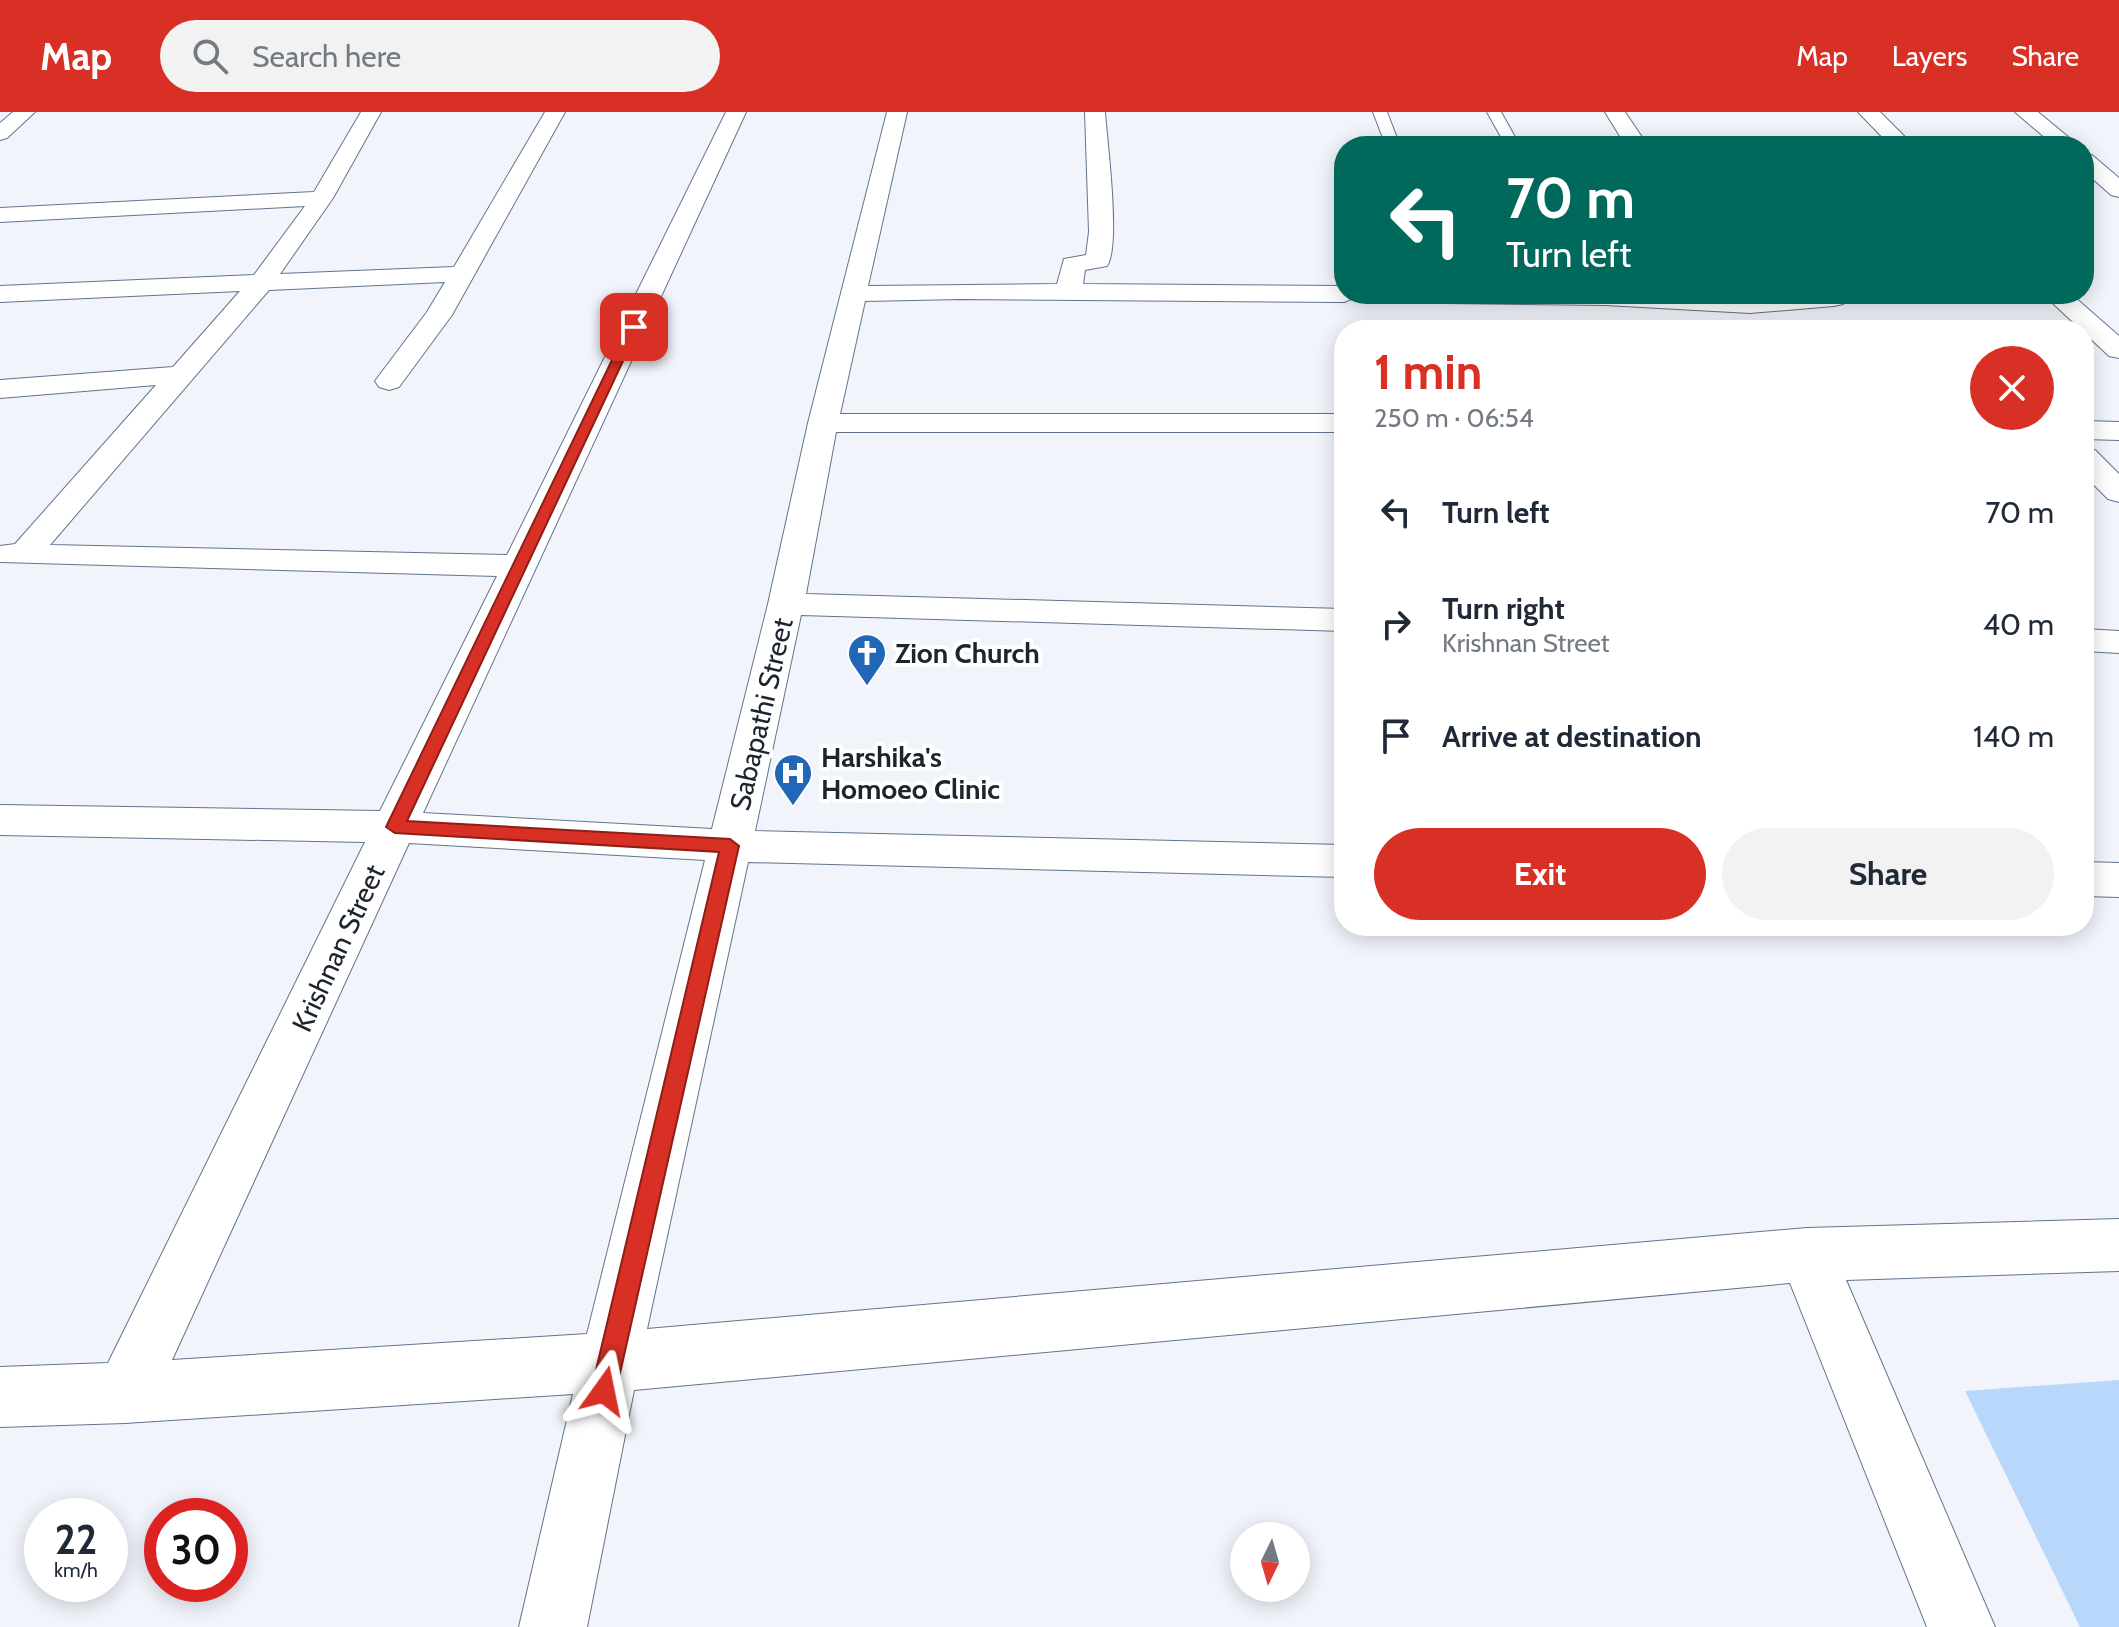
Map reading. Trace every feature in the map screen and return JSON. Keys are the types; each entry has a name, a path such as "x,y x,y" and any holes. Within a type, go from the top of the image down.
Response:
{"street":[{"path":"0,134 25,112"},
{"path":"12,553 263,281 322,198 371,112"},
{"path":"389,381 439,315 555,112"},
{"name":"Krishnan Street","path":"125,1393 736,112"},
{"name":"Sabapathi Street","path":"553,1627 610,1362 786,604 823,423 897,112"},
{"path":"1069,292 1073,264 1098,261 1101,232 1095,112"},
{"path":"1615,112 1631,136"},
{"path":"1868,112 1893,136"},
{"path":"2025,112 2055,136"},
{"path":"2094,169 2119,190"},
{"path":"0,215 322,198"},
{"path":"0,294 461,274"},
{"path":"854,294 961,291 1334,294"},
{"path":"1732,304 1762,304"},
{"path":"2067,304 2085,320"},
{"path":"2094,328 2119,350"},
{"path":"0,389 178,375"},
{"path":"823,423 1334,423"},
{"path":"2094,430 2119,431"},
{"path":"2094,467 2119,492"},
{"path":"12,553 520,566"},
{"path":"786,604 1334,620"},
{"path":"2094,641 2119,642"},
{"path":"0,820 395,827 730,846 1334,861"},
{"path":"2094,879 2119,880"},
{"path":"0,1397 125,1393 610,1362 1807,1255 2119,1245"},
{"path":"1807,1255 1961,1627"}],"lane":[{"path":"1380,112 1389,136"},
{"path":"1494,112 1507,136"}],"shaded area":[{"path":"2119,1380 2119,1627 2080,1627 1965,1391"}],"place":[{"name":"Zion Church","path":"867,687"},
{"name":"Harshika's Homoeo Clinic","path":"793,807"}],"route":[{"path":"604,1391 730,846 395,827 634,327"}]}
